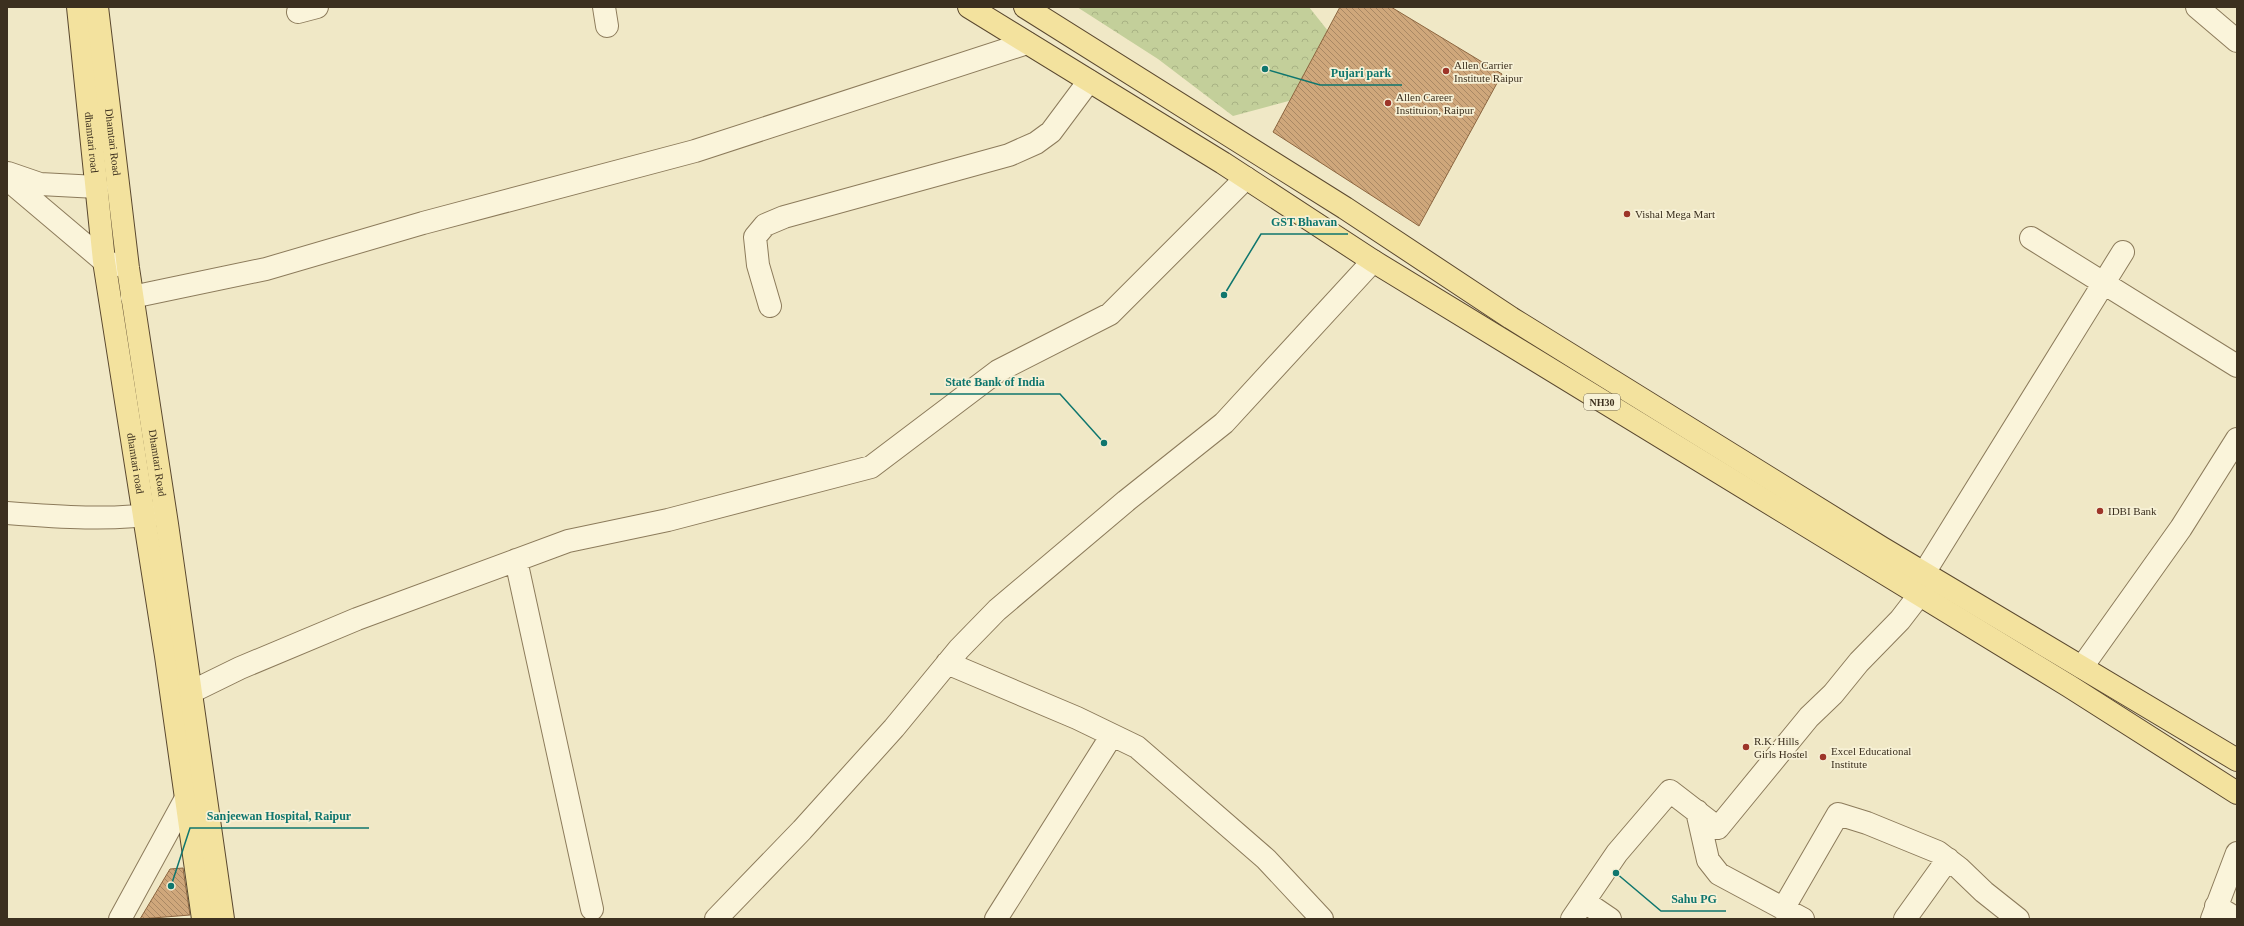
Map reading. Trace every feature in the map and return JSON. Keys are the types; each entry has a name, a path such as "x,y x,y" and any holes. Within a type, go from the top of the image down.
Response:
{"main road":[{"name":"dhamtari road","path":"78,7 104,261 144,516 196,799 203,919"},
{"name":"Dhamtari Road","path":"97,7 128,268 191,692 196,799 223,919"},
{"name":"NH30","path":"969,7 1246,178 1373,261 1789,517 1920,594 2237,793"},
{"name":"NH30","path":"1025,7 1338,204 1511,318 1924,573 2237,760"}],"street":[{"path":"2197,7 2237,41"},
{"path":"132,297 266,270 424,223 695,151 1027,43"},
{"path":"770,306 755,248 755,237 765,225 784,217 1009,155 1036,143 1051,132 1089,81"},
{"path":"7,173 40,184 97,187"},
{"path":"191,692 240,668 357,619 568,541 668,520 871,466 998,370 1110,314 1246,178"},
{"path":"7,179 104,261 128,268"},
{"path":"2032,238 2237,366"},
{"path":"1924,573 2123,252"},
{"path":"716,919 802,830 894,728 947,663 997,610 1145,485 1224,423 1373,261"},
{"path":"2082,667 2181,528 2237,439"},
{"path":"7,513 65,518 144,516 165,512"},
{"path":"516,560 592,909"},
{"path":"1610,919 1578,910 1617,853 1670,791 1718,828 1809,717 1833,694 1859,662 1900,620 1920,594"},
{"path":"947,663 1027,696 1137,747 1266,859 1322,919"},
{"path":"996,919 1112,735"},
{"path":"120,919 196,799"},
{"path":"1697,811 1708,860 1718,874 1803,919"},
{"path":"1783,909 1838,814 1888,831 1938,852 2018,919"},
{"path":"2237,853 2214,912 2237,919"},
{"path":"1905,919 1948,859"}],"green space":[{"path":"1077,7 1309,7 1367,80 1233,116 1158,59"}],"building":[{"name":"Allen Career Instituion, Raipur","path":"1340,7 1391,7 1502,74 1419,226 1273,132"},
{"path":"183,868 190,915 140,919 170,869"}],"place":[{"name":"Pujari park","path":"1265,69"},
{"name":"Allen Carrier Institute Raipur","path":"1446,71"},
{"name":"Allen Career Instituion, Raipur","path":"1388,103"},
{"name":"Vishal Mega Mart","path":"1627,214"},
{"name":"GST Bhavan","path":"1224,295"},
{"name":"State Bank of India","path":"1104,443"},
{"name":"IDBI Bank","path":"2100,511"},
{"name":"R.K. Hills Girls Hostel","path":"1746,747"},
{"name":"Excel Educational Institute","path":"1823,757"},
{"name":"Sahu PG","path":"1616,873"},
{"name":"Sanjeewan Hospital, Raipur","path":"171,886"}]}
